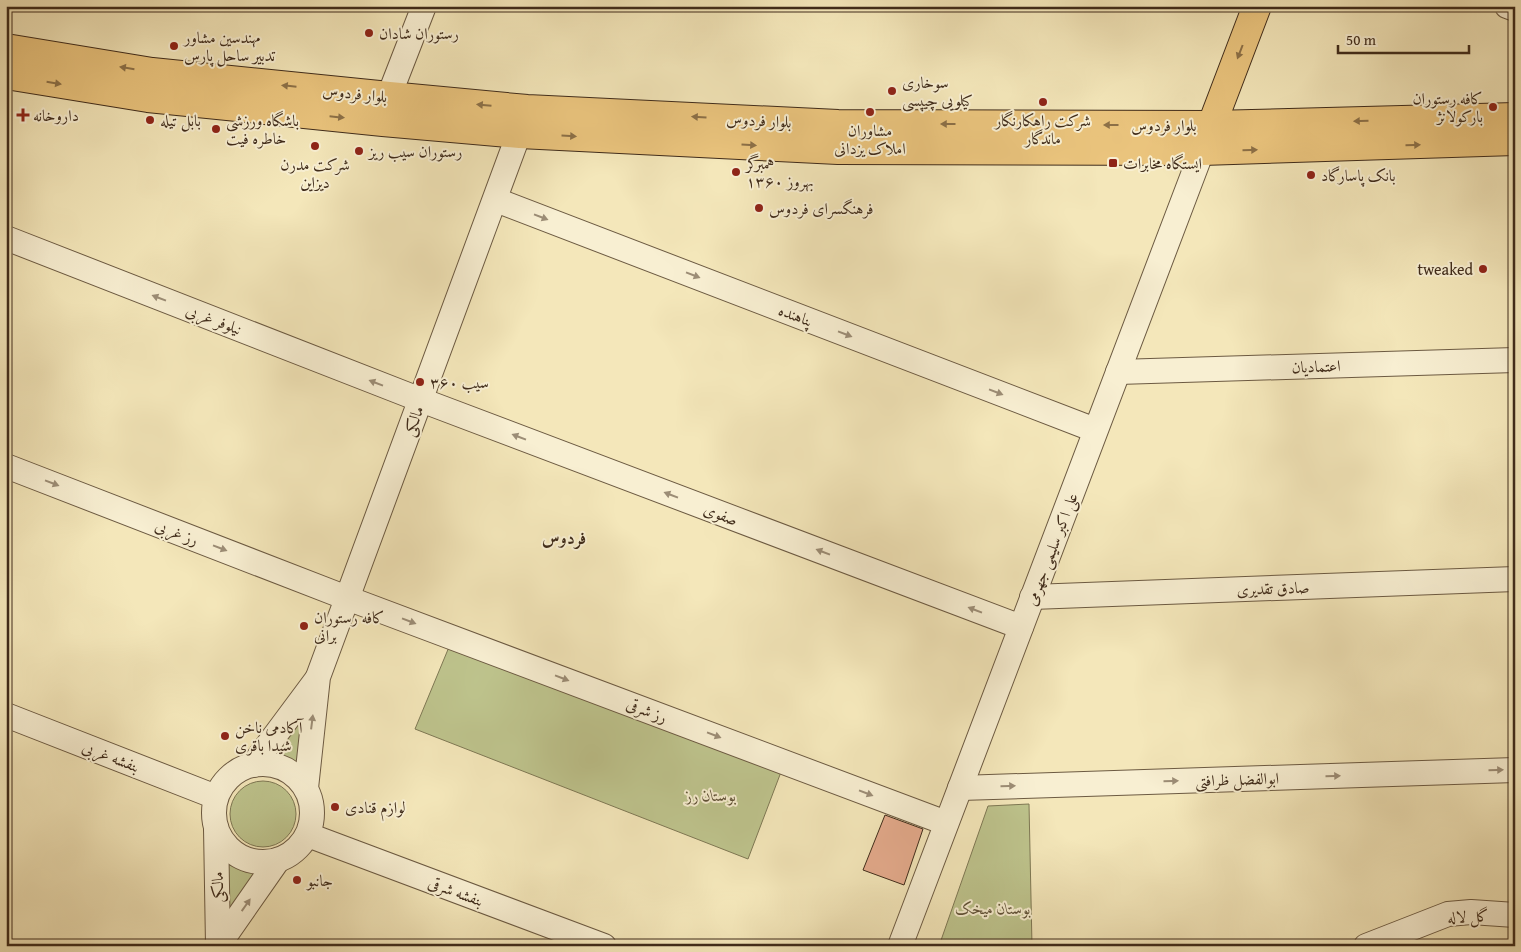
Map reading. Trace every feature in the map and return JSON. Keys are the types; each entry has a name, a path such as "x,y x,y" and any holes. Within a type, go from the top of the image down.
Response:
{"main road":[{"path":"1202,152 1257,6"},
{"name":"بلوار فردوس","path":"6,48 386,109"},
{"name":"بلوار فردوس","path":"6,75 148,98 386,109 838,150 1202,152 1515,141"},
{"name":"بلوار فردوس","path":"524,121 1212,125 1515,117"}],"street":[{"path":"386,109 424,6"},
{"path":"1507,6 1515,9"},
{"name":"مالکی","path":"306,788 318,677 524,121"},
{"name":"علی اکبر سلیمی جهرمی","path":"900,946 1202,152"},
{"name":"پناهنده","path":"496,200 1096,430"},
{"name":"نیلوفر غربی","path":"6,238 421,400"},
{"name":"اعتمادیان","path":"1118,372 1515,360"},
{"name":"صفوی","path":"421,400 1021,627"},
{"name":"رز غربی","path":"6,466 347,598"},
{"name":"صادق تقدیری","path":"1032,597 1515,579"},
{"name":"رز شرقی","path":"347,598 946,823"},
{"name":"مالکی","path":"253,765 318,677"},
{"name":"بنفشه غربی","path":"6,715 216,797"},
{"path":"268,764 283,768 296,776 306,788 312,803 312,820 308,835 300,846 278,860 262,862 247,860 223,842 216,828 214,812 216,797 224,782 237,771 253,765 268,764"},
{"name":"ابوالفضل ظرافتی","path":"960,788 1515,770"},
{"name":"مالکی","path":"216,828 218,945"},
{"name":"بنفشه شرقی","path":"308,835 604,946"},
{"name":"مالکی","path":"218,945 278,860"},
{"name":"گل لاله","path":"1366,946 1448,914 1471,912 1515,915"}],"green space":[{"name":"بوستان رز","path":"449,647 781,772 748,859 415,729"},
{"path":"306,707 297,763 272,755"},
{"path":"257,781 269,781 281,786 291,796 296,808 294,827 281,842 269,847 257,847 245,842 235,832 230,820 230,808 235,796 245,786"},
{"name":"بوستان میخک","path":"1029,804 1032,946 939,946 988,806"},
{"path":"226,864 258,874 224,924"}],"building":[{"path":"885,815 923,829 904,885 863,870"}],"place":[{"name":"رستوران شادان","path":"369,33"},
{"name":"مهندسین مشاور تدبیر ساحل پارس","path":"174,46"},
{"name":"سوخاری كيلويی چيپسی","path":"892,91"},
{"name":"شرکت راهکارنگار ماندگار","path":"1043,102"},
{"name":"کافه رستوران بارکولانژ","path":"1493,107"},
{"name":"مشاوران املاک یزدانی","path":"870,112"},
{"name":"داروخانه","path":"23,115"},
{"name":"بابل تیله","path":"150,120"},
{"name":"باشگاه ورزشی خاطره فیت","path":"216,129"},
{"name":"شرکت مدرن دیزاین","path":"315,146"},
{"name":"رستوران سیب ریز","path":"359,151"},
{"name":"ایستگاه مخابرات","path":"1113,163"},
{"name":"همبرگر بهروز ۱۳۶۰","path":"736,172"},
{"name":"بانک پاسارگاد","path":"1311,175"},
{"name":"فرهنگسرای فردوس","path":"759,208"},
{"name":"tweaked","path":"1483,269"},
{"name":"سیب ۳۶۰","path":"420,382"},
{"name":"كافه رستوران برانى","path":"304,626"},
{"name":"آکادمی ناخن شیدا باقری","path":"225,736"},
{"name":"لوازم قنادی","path":"335,807"},
{"name":"جانبو","path":"297,880"}],"district":[{"name":"فردوس","path":"564,538"}]}
